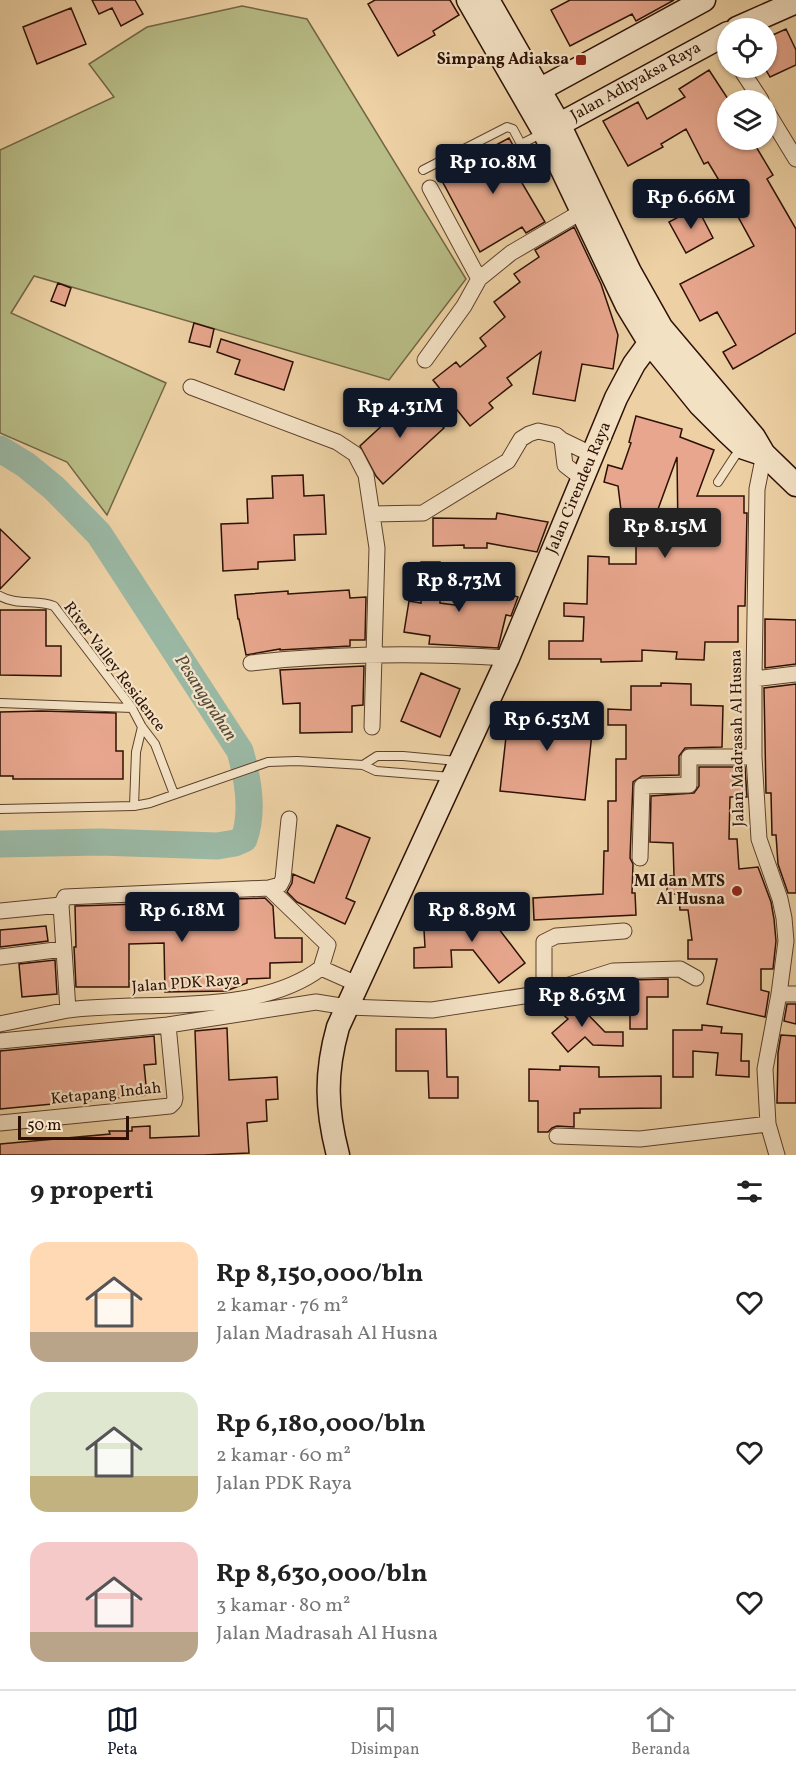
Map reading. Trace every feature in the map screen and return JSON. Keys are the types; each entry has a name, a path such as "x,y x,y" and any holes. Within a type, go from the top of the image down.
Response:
{"main road":[{"path":"468,0 532,94 560,124 630,272 655,335"},
{"path":"488,0 532,94"},
{"path":"532,94 700,1"},
{"name":"Jalan Adhyaksa Raya","path":"764,18 796,2"},
{"name":"Jalan Adhyaksa Raya","path":"560,124 717,42"},
{"path":"563,78 559,90 559,102 566,110 560,124 581,212 627,306 754,446 796,485"},
{"name":"Jalan Cirendeu Raya","path":"338,1155 330,1125 328,1087 331,1054 338,1027 508,658 616,398 634,364 655,335"}],"street":[{"path":"777,128 796,159"},
{"path":"429,189 479,279"},
{"path":"425,360 464,306 479,279 511,253 581,212"},
{"path":"191,387 337,442 355,454 366,475 377,548 372,727"},
{"path":"372,514 423,513 508,461 521,439 529,434 547,432 593,455"},
{"path":"562,440 565,465 583,479"},
{"name":"Jalan Madrasah Al Husna","path":"754,446 758,489 754,757 759,839 780,899 786,941 765,1069 768,1124 777,1155"},
{"path":"251,663 374,655 508,658"},
{"path":"754,679 796,674"},
{"path":"640,858 642,786 689,785 689,757 754,757"},
{"path":"68,1010 61,905 65,897 269,888 280,885 283,879 289,819"},
{"path":"269,888 328,945 321,968 357,984"},
{"path":"0,910 61,905"},
{"path":"544,993 544,942 556,936 624,931"},
{"path":"0,957 63,949"},
{"name":"Jalan PDK Raya","path":"0,1024 68,1010 255,998 304,981 321,968"},
{"path":"0,1041 168,1025 316,1002 347,1007 432,1010 544,993 614,971 680,969 696,978"},
{"path":"779,994 796,994"},
{"name":"Ketapang Indah","path":"0,1124 170,1106 175,1098 168,1025"},
{"path":"557,1136 640,1139 768,1124"}],"lane":[{"path":"423,170 507,127 513,129 521,144 560,124"},
{"path":"718,482 735,456 754,446"},
{"name":"River Valley Residence","path":"0,596 11,601 45,603 54,606 132,708 142,727 155,744 174,794"},
{"path":"0,703 132,708"},
{"path":"134,806 136,752 142,727"},
{"path":"363,765 377,756 403,756 456,769"},
{"path":"0,808 134,806 150,803 268,762 297,761 363,765 376,771 456,769"}],"green space":[{"path":"242,6 307,19 466,279 389,380 34,276 11,313 166,383 107,515 67,462 0,433 0,150 114,97 89,64 147,27"}],"building":[{"path":"92,0 135,0 143,14 121,26 112,8 99,14"},
{"path":"375,0 450,0 459,15 433,31 435,35 398,56 368,4"},
{"path":"570,0 674,0 636,21 632,14 570,46 551,10"},
{"path":"71,8 86,44 37,64 23,27"},
{"path":"786,29 796,50 796,65 777,74 777,33"},
{"path":"709,70 722,90 717,90 717,150 758,150 773,175 767,179 796,229 796,333 733,369 723,352 736,345 717,312 700,321 680,284 754,246 736,213 738,212 708,162 704,164 686,129 661,144 663,147 628,166 603,121 638,102 647,119 685,97 679,89"},
{"path":"509,138 531,178 522,183 545,222 526,233 522,227 480,252 440,177"},
{"path":"697,207 713,238 686,253 669,222"},
{"path":"574,227 601,284 618,335 613,369 582,364 575,401 533,394 541,352 507,378 512,385 489,403 493,408 470,426 433,380 456,362 460,367 486,346 480,338 505,317 494,302 520,282 514,274 539,257 535,250"},
{"path":"58,283 71,288 65,306 51,301"},
{"path":"194,323 214,329 210,347 189,342"},
{"path":"221,339 293,362 284,390 235,374 240,360 217,352"},
{"path":"414,396 444,428 383,484 376,476 360,446"},
{"path":"636,416 682,429 680,437 714,450 697,496 744,496 744,513 747,513 745,606 738,606 738,642 705,642 704,660 676,659 677,652 642,650 642,661 601,662 601,659 549,659 549,641 583,641 584,617 564,616 564,603 587,604 588,556 609,557 609,564 636,564 636,524 639,516 622,518 618,486 604,482 608,465 622,469 631,443 629,442","holes":["677,457 678,534 649,534"]},
{"path":"303,475 304,496 324,495 326,534 294,535 295,560 258,562 258,569 223,571 221,524 248,523 247,499 273,498 272,476"},
{"path":"497,513 548,522 537,552 487,543 487,548 464,548 464,545 433,546 433,518 496,519"},
{"path":"0,529 30,558 0,589"},
{"path":"421,562 440,562 440,603 462,606 466,583 492,586 492,589 518,597 511,616 506,615 498,648 429,644 430,636 404,632 409,601 421,603"},
{"path":"349,590 350,598 366,597 365,640 350,640 350,646 280,649 246,655 235,595"},
{"path":"0,610 46,610 46,646 61,646 61,676 0,675"},
{"path":"765,619 796,620 796,664 765,668"},
{"path":"364,666 363,705 352,706 352,732 300,733 300,703 283,704 280,670"},
{"path":"421,673 460,689 440,737 401,721"},
{"path":"661,683 691,684 691,705 723,706 722,747 685,748 679,756 679,775 642,776 633,782 630,858 633,864 632,893 635,893 636,915 534,920 533,898 603,894 604,851 608,851 608,801 616,801 616,759 626,759 626,725 608,725 608,709 631,710 631,686 661,686"},
{"path":"796,684 796,893 788,893 778,864 776,835 772,835 771,793 766,793 764,688"},
{"path":"572,704 595,704 585,800 500,791 506,737 498,737 498,712 572,713"},
{"path":"0,712 116,713 116,751 123,751 123,779 13,779 13,776 0,776"},
{"path":"699,767 745,767 747,797 730,797 729,839 737,839 739,869 758,867 771,902 776,941 773,969 761,969 761,990 769,992 765,1017 707,1004 717,959 688,959 688,940 692,940 688,910 680,910 679,894 667,894 667,876 674,876 673,843 650,842 651,796 694,793 699,786"},
{"path":"337,825 370,838 346,898 355,902 345,924 297,902 287,892 292,883 293,874 314,883"},
{"path":"265,898 273,906 275,938 302,938 302,962 270,963 270,978 247,979 247,983 226,991 165,992 164,943 129,944 129,987 76,987 75,906"},
{"path":"503,900 506,918 492,920 525,963 499,983 473,950 451,950 452,967 414,968 414,948 425,947 424,930 469,929 465,906"},
{"path":"46,926 48,941 0,947 0,930"},
{"path":"55,960 57,994 22,997 19,964"},
{"path":"668,979 668,997 647,997 647,1029 630,1029 630,980"},
{"path":"569,995 605,1032 623,1032 623,1046 593,1045 585,1037 568,1052 552,1033 568,1019 555,1007"},
{"path":"787,1004 796,1004 796,1024 784,1021"},
{"path":"702,1025 722,1027 721,1033 742,1034 741,1061 749,1061 749,1077 716,1075 718,1053 693,1051 693,1077 673,1077 673,1030 702,1030"},
{"path":"227,1028 229,1080 277,1077 278,1099 266,1100 267,1121 247,1123 249,1153 0,1155 0,1144 110,1134 109,1131 132,1131 132,1127 150,1126 150,1138 199,1136 195,1031"},
{"path":"396,1029 446,1029 447,1077 458,1077 458,1098 429,1098 428,1071 396,1071"},
{"path":"781,1035 796,1036 796,1103 777,1103 778,1053"},
{"path":"154,1036 156,1064 144,1065 147,1095 0,1109 0,1051"},
{"path":"560,1066 599,1067 599,1077 661,1076 661,1108 580,1109 580,1113 574,1113 574,1127 557,1126 548,1132 538,1132 538,1101 529,1101 529,1069 560,1070"}],"waterway":[{"name":"Pesanggrahan","path":"0,449 26,465 54,488 99,534 240,751 249,806 244,839 217,846 100,842 0,844"}],"place":[{"name":"Simpang Adiaksa","path":"581,60"},
{"name":"MI dan MTS Al Husna","path":"737,891"}]}
